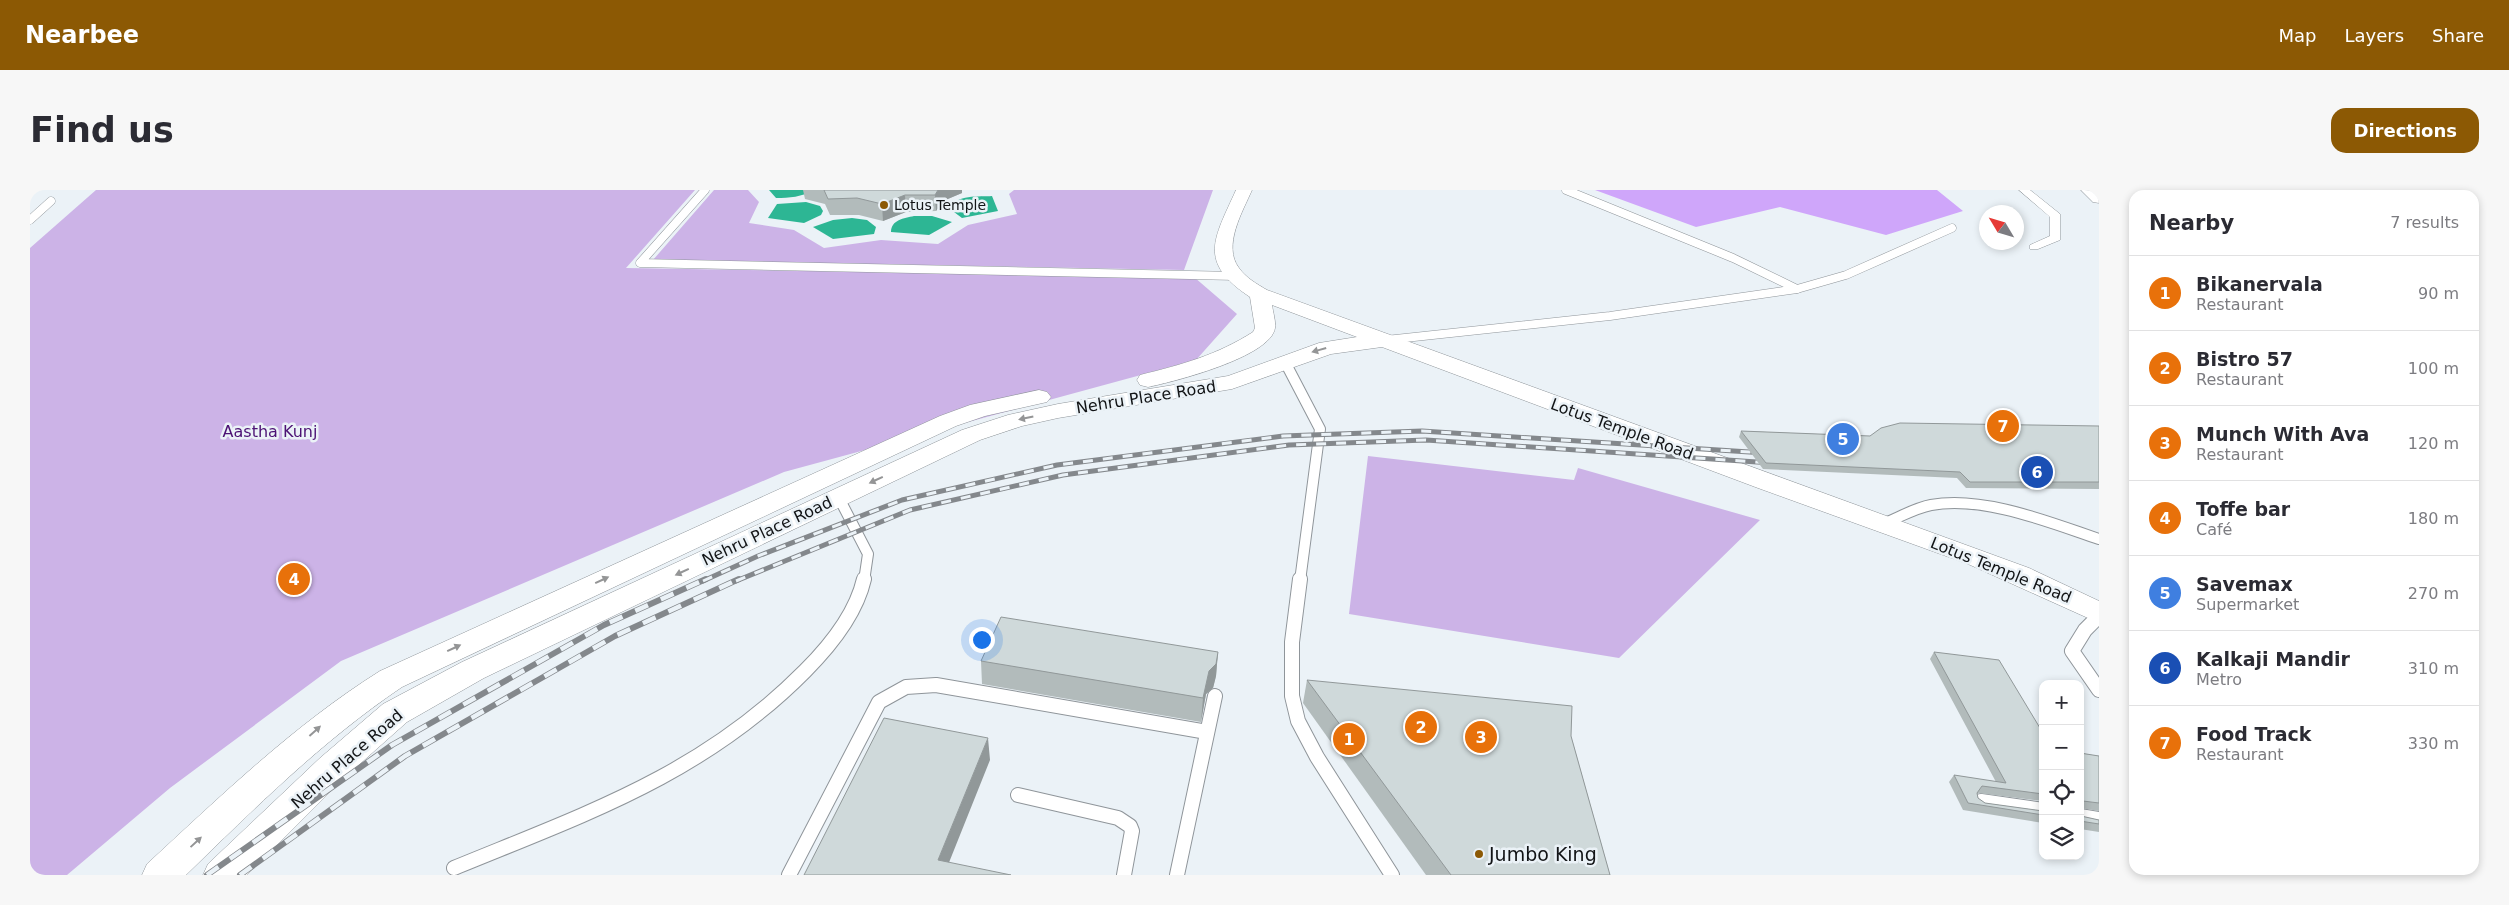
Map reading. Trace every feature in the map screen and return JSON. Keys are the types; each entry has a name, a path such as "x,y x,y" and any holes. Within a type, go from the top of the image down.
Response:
{"street":[{"name":"Lotus Temple Road","path":"1244,190 1223,241 1221,254 1228,268 1244,286 1260,294 1770,484 1885,523 2045,586 2099,614"},
{"path":"2024,190 2056,216 2056,238 2034,247"},
{"path":"2089,190 2099,198"},
{"name":"Nehru Place Road","path":"161,875 320,727 354,702 391,679 948,421 978,410 1012,402 1156,379 1221,360 1262,335 1265,328 1260,294"},
{"name":"Nehru Place Road","path":"222,875 332,768 395,713 473,670 971,435 1016,420 1232,382 1327,348 1385,340"}],"lane":[{"path":"705,190 640,263 1236,276"},
{"path":"1566,190 1732,258 1796,289"},
{"path":"30,220 50,201"},
{"path":"1385,340 1610,316 1796,289 1846,276 1952,228"},
{"path":"1284,362 1312,410 1320,428 1292,642 1292,696 1298,721 1317,757 1392,875"},
{"path":"454,868 656,782 761,712 802,676 833,640 857,603 866,574 869,556 838,498"},
{"path":"1885,523 1937,504 1955,505 2017,513 2099,539"},
{"path":"2099,614 2085,630 2072,651 2099,690"},
{"path":"789,875 879,702 898,688 918,683 936,685 1207,732"},
{"path":"1177,875 1215,696"},
{"path":"1018,795 1118,818 1125,822 1132,831 1124,875"},
{"path":"1981,801 2039,809"},
{"path":"2084,817 2099,819"}],"green space":[{"name":"Aastha Kunj","path":"96,190 695,190 626,268 1194,277 1237,314 1196,360 784,472 341,661 170,788 67,875 30,875 30,248"},
{"path":"714,190 748,190 759,202 749,223 794,230 824,248 881,240 938,244 968,225 1017,214 1009,194 1014,190 1213,190 1184,270 653,260"},
{"path":"1368,456 1574,480 1578,468 1760,520 1619,658 1349,614"}],"shaded area":[{"path":"769,190 814,190 795,197 776,198"},
{"path":"1595,190 1937,190 1963,211 1886,235 1780,207 1696,227"},
{"path":"992,196 998,211 962,218 950,209 953,204 962,199"},
{"path":"806,202 820,206 823,211 821,215 804,223 768,218 777,204"},
{"path":"914,216 932,216 952,222 929,235 891,232 896,222"},
{"path":"852,218 867,220 876,227 874,234 833,239 813,227 833,220"}],"building":[{"path":"824,190 938,190 935,195 905,195 882,204 857,198 828,199"},
{"path":"1900,423 2099,426 2099,482 1970,482 1960,472 1766,463 1741,431 1870,436 1881,428"},
{"path":"1001,617 1218,652 1216,664 1209,671 1203,698 981,661"},
{"path":"1934,652 1999,660 2039,726 2039,793 1982,786 1977,793 1978,798 1985,803 2039,810 2039,814 1968,803 1954,775 2006,783"},
{"path":"1307,680 1572,706 1571,736 1610,875 1451,875"},
{"path":"884,718 988,738 938,860 1011,875 804,875"},
{"path":"2084,754 2099,756 2099,803 2084,801"},
{"path":"2084,817 2099,820 2099,824 2084,822"}],"railway":[{"path":"703,581 758,556 902,500 1057,465 1283,436 1422,431 1765,453"},
{"path":"736,581 910,510 1063,475 1289,445 1426,440 1772,463"},
{"path":"207,875 392,745 604,625 706,579"},
{"path":"240,875 405,756 615,636 739,579"}],"place":[{"name":"Lotus Temple","path":"884,205"},
{"name":"Food Track","path":"2003,426"},
{"name":"Savemax","path":"1843,439"},
{"name":"Kalkaji Mandir","path":"2037,472"},
{"name":"Toffe bar","path":"294,579"},
{"name":"Bistro 57","path":"1421,727"},
{"name":"Munch With Ava","path":"1481,737"},
{"name":"Bikanervala","path":"1349,739"},
{"name":"Jumbo King","path":"1479,854"}]}
